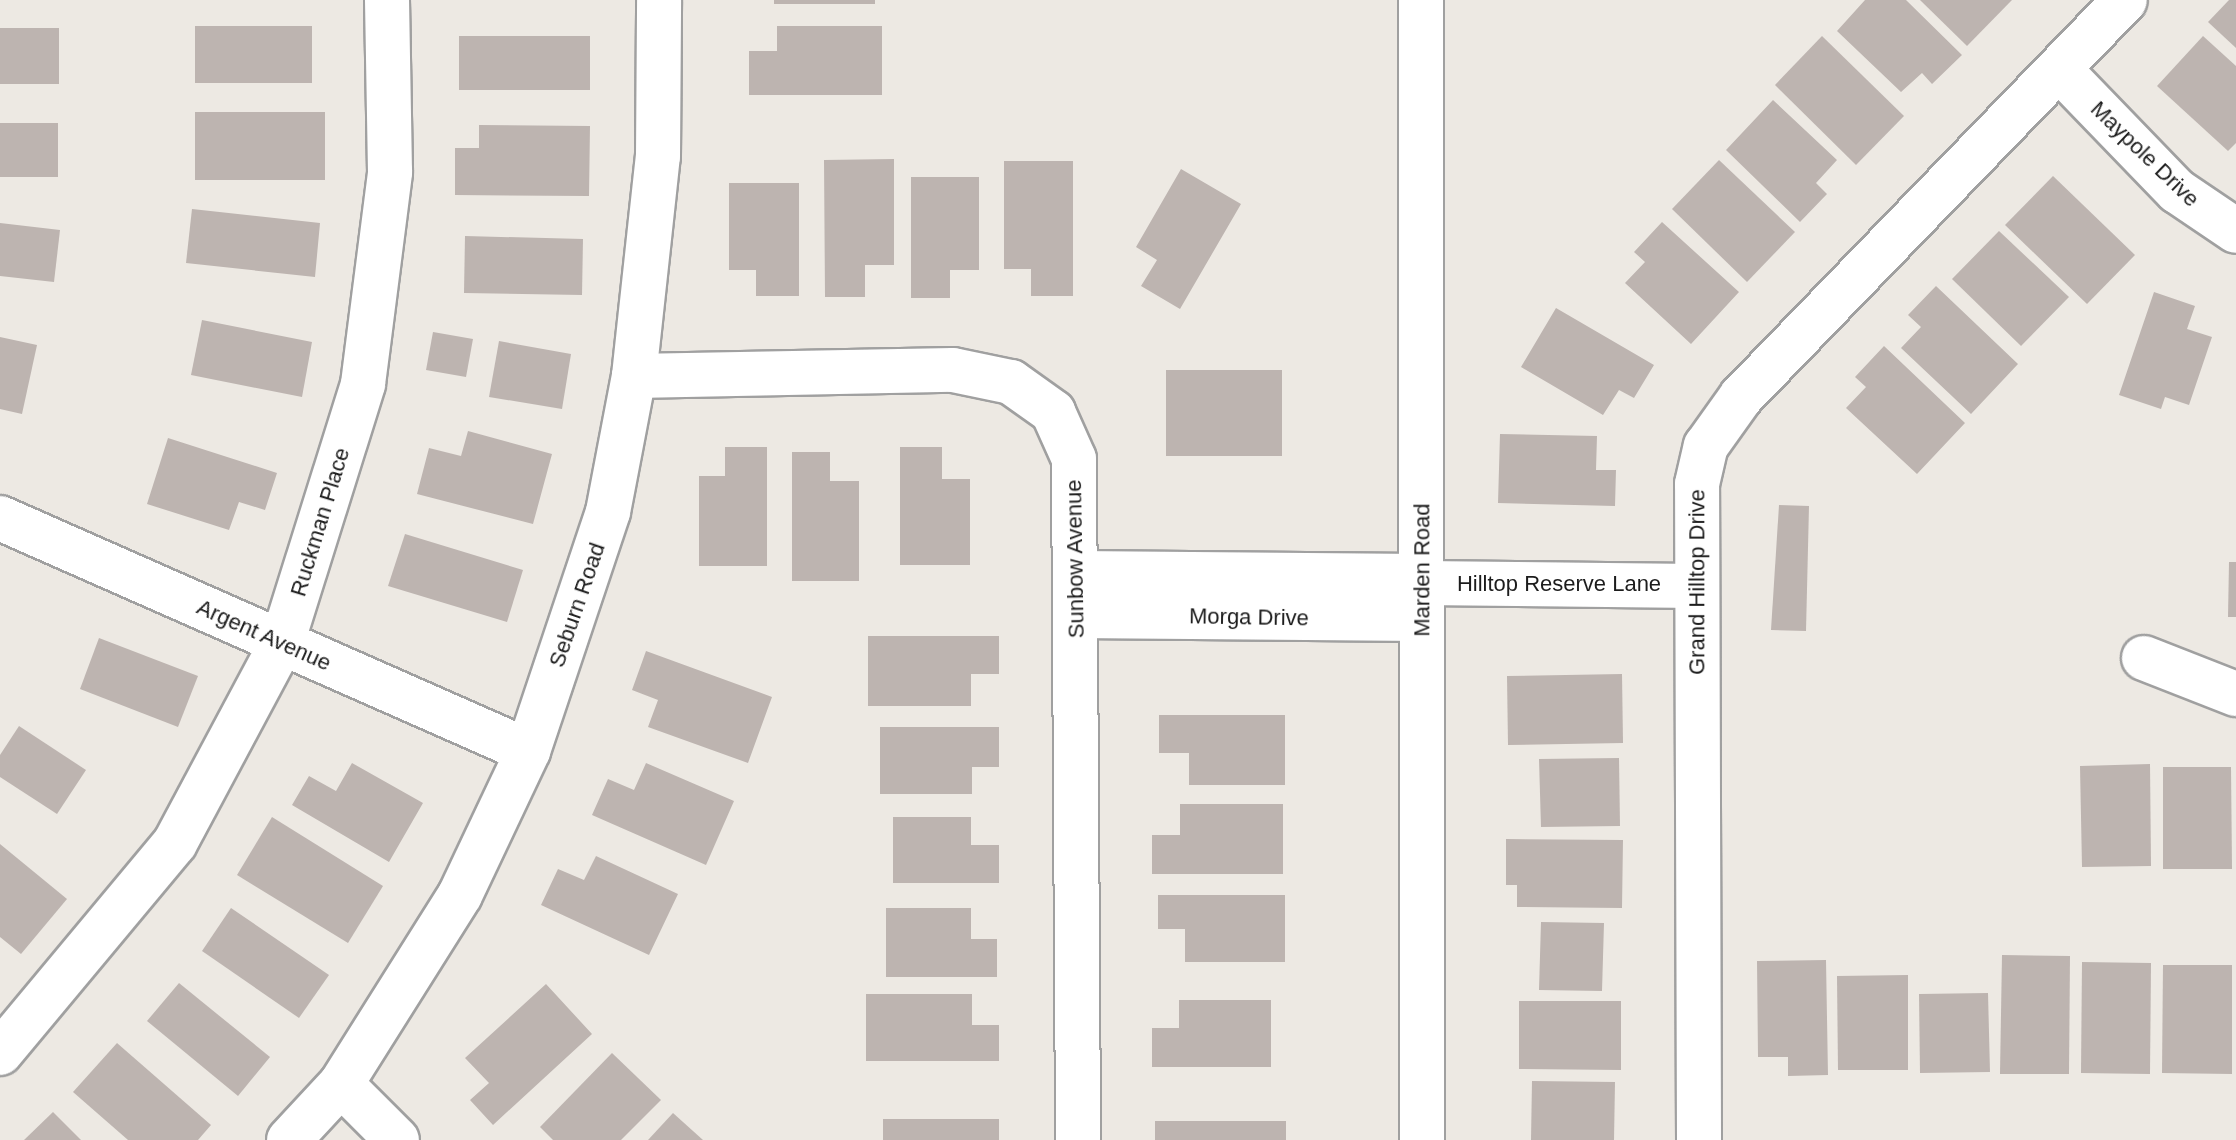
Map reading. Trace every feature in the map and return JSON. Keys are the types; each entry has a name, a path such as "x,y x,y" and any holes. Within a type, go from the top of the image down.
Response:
{"street":[{"name":"Ruckman Place","path":"0,1053 175,843 282,643 363,384 390,172 387,0"},
{"name":"Seburn Road","path":"289,1140 341,1084 460,895 528,751 608,512 634,376 658,156 659,0"},
{"name":"Marden Road","path":"1421,0 1422,1140"},
{"name":"Grand Hilltop Drive","path":"1699,1140 1697,484 1706,446 1741,397 2125,0"},
{"name":"Maypole Drive","path":"2059,69 2177,191 2236,231"},
{"name":"Sunbow Avenue","path":"634,376 953,370 1011,382 1053,412 1074,459 1078,1140"},
{"name":"Argent Avenue","path":"0,518 528,751"},
{"name":"Hilltop Reserve Lane","path":"1422,593 1697,586"},
{"name":"Morga Drive","path":"1076,595 1422,593"},
{"path":"2144,658 2236,694"},
{"path":"341,1084 397,1140"}],"building":[{"path":"774,0 875,0 875,4 774,4"},
{"path":"1865,0 1906,0 1962,55 1932,84 1922,73 1901,92 1837,31"},
{"path":"1920,0 2012,0 1967,46"},
{"path":"2229,0 2236,0 2236,48 2208,22"},
{"path":"195,26 312,26 312,83 195,83"},
{"path":"777,26 882,26 882,95 749,95 749,51 777,51"},
{"path":"0,28 59,28 59,84 0,84"},
{"path":"459,36 590,36 590,90 459,90"},
{"path":"1822,36 1904,116 1856,165 1775,85"},
{"path":"2203,36 2236,66 2236,143 2228,151 2157,86"},
{"path":"1773,100 1837,160 1816,183 1827,194 1800,222 1726,150"},
{"path":"195,112 325,112 325,180 195,180"},
{"path":"0,123 58,123 58,177 0,177"},
{"path":"479,125 590,126 589,196 455,195 455,148 479,148"},
{"path":"894,159 894,265 865,265 865,297 825,297 824,160"},
{"path":"1719,160 1795,232 1747,282 1672,209"},
{"path":"1004,161 1073,161 1073,296 1031,296 1031,269 1004,269"},
{"path":"1181,169 1241,204 1180,309 1141,286 1157,260 1136,247"},
{"path":"2053,176 2135,255 2087,304 2005,225"},
{"path":"911,177 979,177 979,270 950,270 950,298 911,298"},
{"path":"729,183 799,183 799,296 756,296 756,270 729,270"},
{"path":"192,209 320,223 315,277 186,263"},
{"path":"1662,222 1739,292 1691,344 1625,283 1645,262 1634,252"},
{"path":"0,223 60,230 54,282 0,276"},
{"path":"1999,231 2069,297 2021,346 1952,279"},
{"path":"465,236 583,239 582,295 464,293"},
{"path":"1936,286 2018,364 1971,414 1901,348 1921,327 1908,315"},
{"path":"2154,292 2195,306 2187,329 2212,337 2189,405 2165,397 2161,409 2119,395"},
{"path":"1556,308 1654,365 1634,398 1619,390 1603,415 1521,367"},
{"path":"202,320 312,342 302,397 191,375"},
{"path":"433,332 473,339 466,377 426,370"},
{"path":"0,337 37,345 22,414 0,409"},
{"path":"499,341 571,354 562,409 489,397"},
{"path":"1884,346 1965,423 1917,474 1846,408 1866,387 1855,377"},
{"path":"1166,370 1282,370 1282,456 1166,456"},
{"path":"468,431 552,454 533,524 417,494 429,448 461,456"},
{"path":"1500,434 1597,436 1596,470 1616,470 1615,506 1498,503"},
{"path":"168,438 277,473 265,510 239,502 229,530 147,504"},
{"path":"725,447 767,447 767,566 699,566 699,476 725,476"},
{"path":"900,447 942,447 942,479 970,479 970,565 900,565"},
{"path":"792,452 830,452 830,481 859,481 859,581 792,581"},
{"path":"1779,505 1809,506 1806,631 1771,630"},
{"path":"405,534 523,570 507,622 388,586"},
{"path":"2229,562 2236,562 2236,617 2228,617"},
{"path":"868,636 999,636 999,674 971,674 971,706 868,706"},
{"path":"99,638 198,676 178,727 80,689"},
{"path":"646,651 772,697 748,763 648,727 658,700 632,690"},
{"path":"1622,674 1623,743 1508,745 1507,676"},
{"path":"1159,715 1285,715 1285,785 1189,785 1189,753 1159,753"},
{"path":"19,726 86,770 57,814 0,777 0,755"},
{"path":"880,727 999,727 999,767 972,767 972,794 880,794"},
{"path":"1619,758 1620,826 1541,827 1539,759"},
{"path":"352,763 423,803 389,862 292,805 309,776 336,791"},
{"path":"646,763 734,801 706,865 592,815 608,779 634,790"},
{"path":"2150,764 2151,866 2082,867 2080,766"},
{"path":"2163,767 2231,767 2232,869 2163,869"},
{"path":"1180,804 1283,804 1283,874 1152,874 1152,835 1180,835"},
{"path":"272,817 383,886 348,943 237,875"},
{"path":"893,817 971,817 971,845 999,845 999,883 893,883"},
{"path":"1506,839 1623,840 1622,908 1517,907 1517,885 1506,885"},
{"path":"0,844 67,899 21,954 0,937"},
{"path":"596,856 678,894 649,955 541,905 558,869 584,880"},
{"path":"1158,895 1285,895 1285,962 1185,962 1185,929 1158,929"},
{"path":"231,908 329,975 299,1018 202,951"},
{"path":"886,908 971,908 971,939 997,939 997,977 886,977"},
{"path":"1541,922 1604,923 1602,991 1539,990"},
{"path":"2002,955 2070,956 2069,1074 2000,1074"},
{"path":"1826,960 1828,1075 1788,1076 1788,1057 1758,1057 1757,961"},
{"path":"2082,962 2151,963 2150,1074 2081,1073"},
{"path":"2163,965 2232,965 2232,1074 2162,1073"},
{"path":"1908,975 1908,1070 1838,1070 1837,976"},
{"path":"179,983 270,1057 238,1096 147,1021"},
{"path":"546,984 592,1034 493,1125 470,1100 489,1083 465,1058"},
{"path":"1988,993 1990,1072 1920,1073 1919,994"},
{"path":"866,994 972,994 972,1025 999,1025 999,1061 866,1061"},
{"path":"1179,1000 1271,1000 1271,1067 1152,1067 1152,1028 1179,1028"},
{"path":"1519,1001 1621,1001 1621,1070 1519,1069"},
{"path":"117,1043 211,1125 198,1140 128,1140 73,1092"},
{"path":"612,1053 661,1100 621,1140 553,1140 540,1127"},
{"path":"1532,1081 1615,1082 1614,1140 1531,1140"},
{"path":"53,1112 81,1140 24,1140"},
{"path":"673,1113 703,1140 648,1140"},
{"path":"883,1119 999,1119 999,1140 883,1140"},
{"path":"1155,1121 1286,1121 1286,1140 1155,1140"}]}
